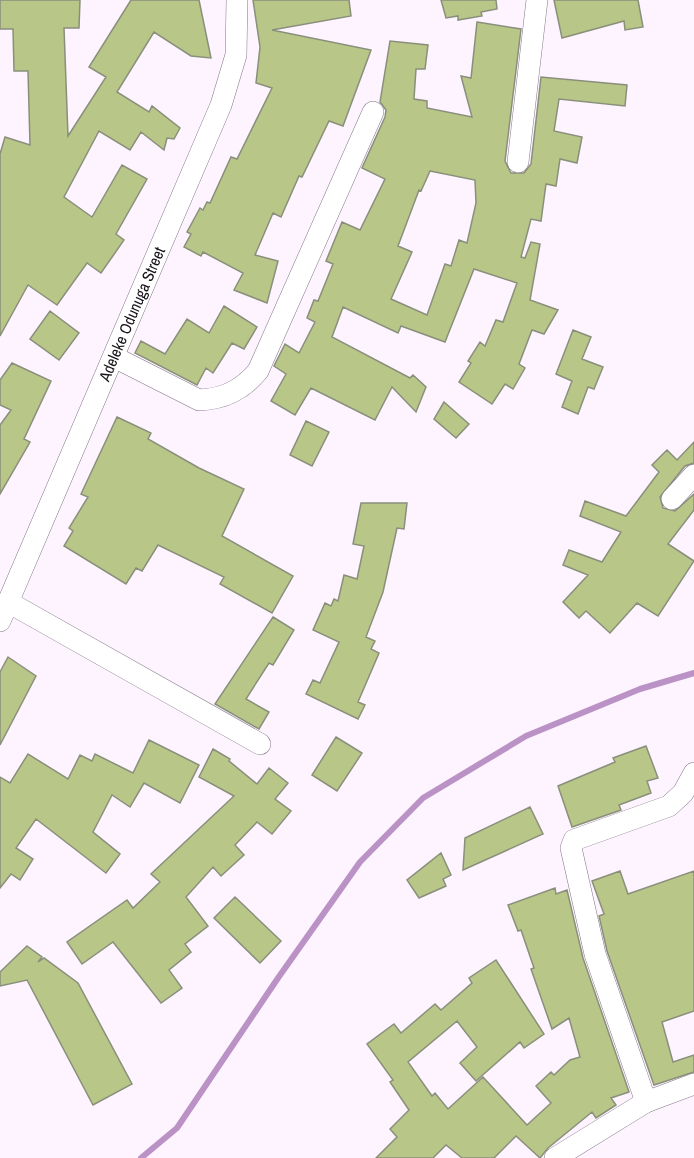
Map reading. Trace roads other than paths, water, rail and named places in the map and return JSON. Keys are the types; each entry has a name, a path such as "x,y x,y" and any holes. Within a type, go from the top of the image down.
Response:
{"street":[{"name":"Adeleke Odunuga Street","path":"4,612 221,105 236,55 237,0"},
{"path":"518,162 537,0"},
{"path":"114,357 199,400 213,400 245,386 258,371 373,112"},
{"path":"672,498 694,475"},
{"path":"4,612 260,744"},
{"path":"646,1102 595,954 571,848 574,840 669,806 683,793 694,773"},
{"path":"555,1158 646,1102 694,1084"}],"waterway":[{"path":"141,1158 177,1128 278,978 360,862 423,798 526,736 640,689 694,673"}]}
